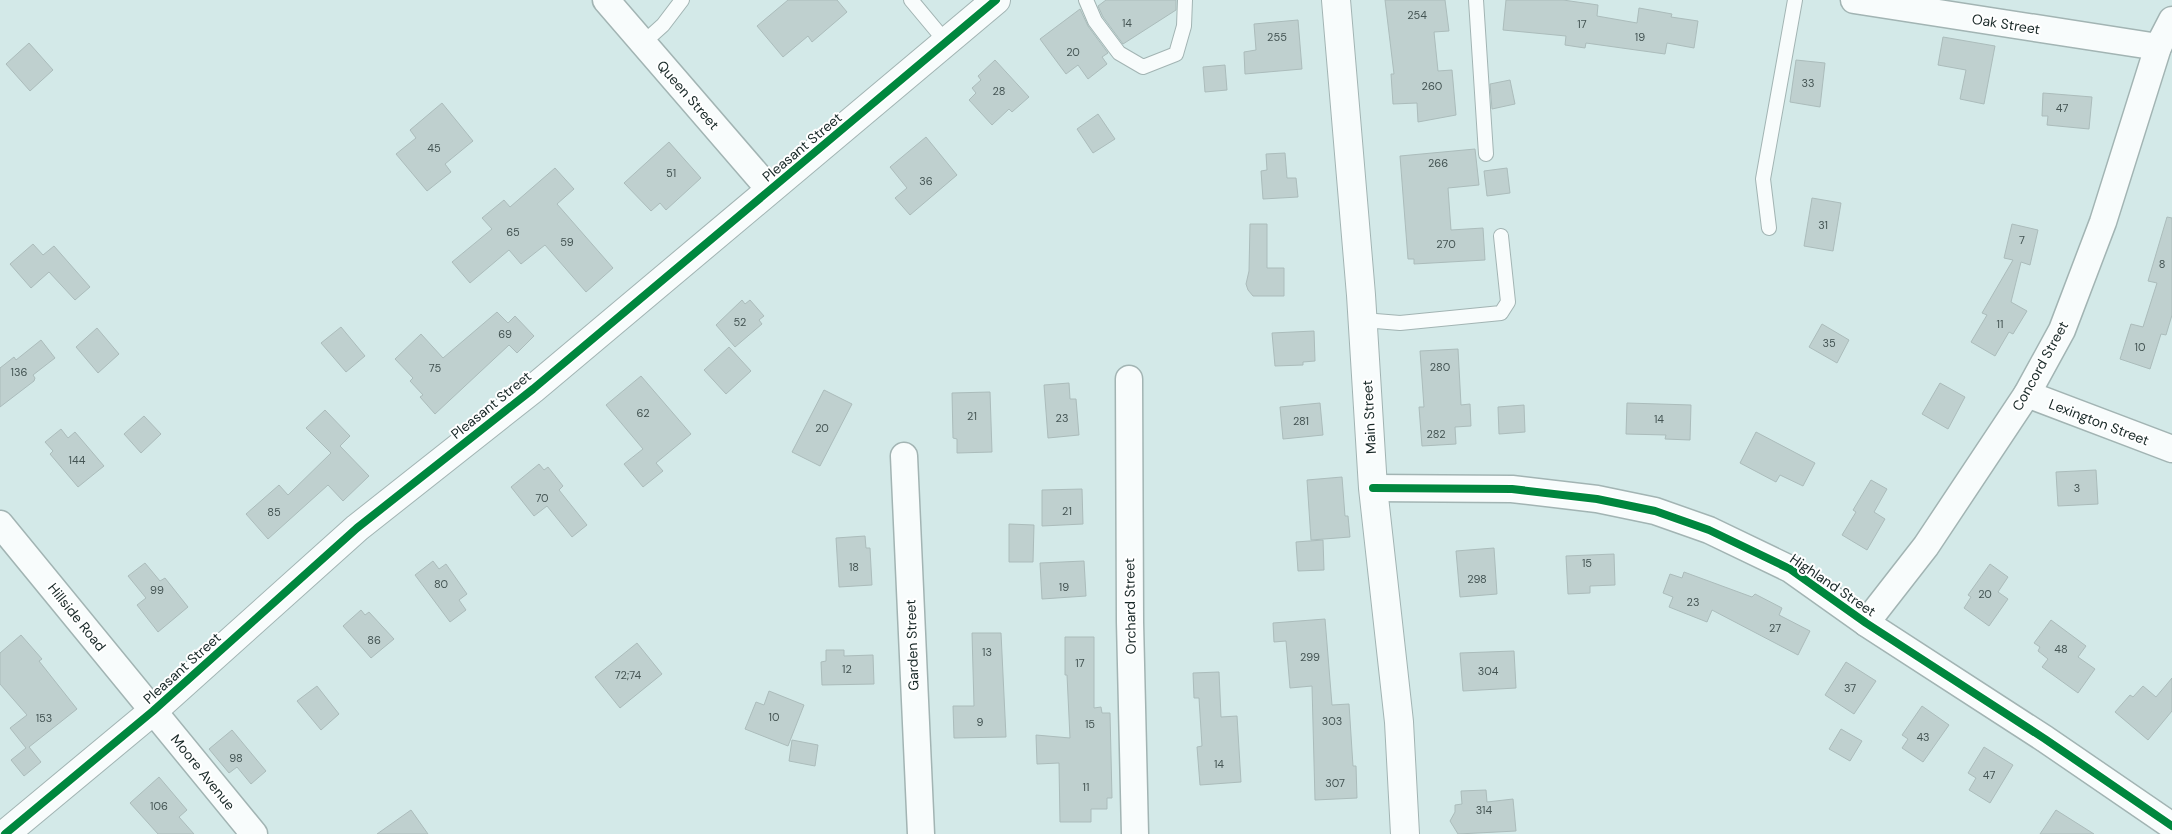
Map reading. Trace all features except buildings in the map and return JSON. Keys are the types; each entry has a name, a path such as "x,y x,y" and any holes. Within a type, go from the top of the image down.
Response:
{"street":[{"name":"Queen Street","path":"606,0 770,190"},
{"name":"Pleasant Street","path":"5,834 153,711 357,528 540,382 996,0"},
{"name":"Main Street","path":"1336,0 1363,320 1373,488 1399,722 1405,834"},
{"name":"Oak Street","path":"1854,0 2158,48"},
{"name":"Concord Street","path":"1866,623 1926,546 2026,394 2066,321 2103,222 2158,48 2172,20"},
{"name":"Orchard Street","path":"1129,379 1130,622 1135,834"},
{"name":"Lexington Street","path":"2026,394 2172,449"},
{"name":"Garden Street","path":"904,456 921,834"},
{"name":"Highland Street","path":"1373,488 1512,489 1597,499 1655,511 1709,530 1790,569 1866,623 2037,733 2172,826"},
{"name":"Hillside Road","path":"0,524 153,711"},
{"name":"Moore Avenue","path":"153,711 254,834"}],"lane":[{"path":"643,43 663,25 682,0"},
{"path":"1086,0 1095,21 1119,53 1143,67 1176,54 1184,26 1185,0"},
{"path":"1476,0 1486,154"},
{"path":"1768,228 1763,179 1795,0"},
{"path":"915,1 946,42"},
{"path":"1363,320 1400,323 1501,313 1508,302 1501,236"}],"cycle path":[{"path":"5,834 153,711 357,528 533,389 996,0"},
{"path":"1373,488 1512,489 1597,499 1655,511 1709,530 1790,569 1866,623 2045,739 2172,826"}]}
